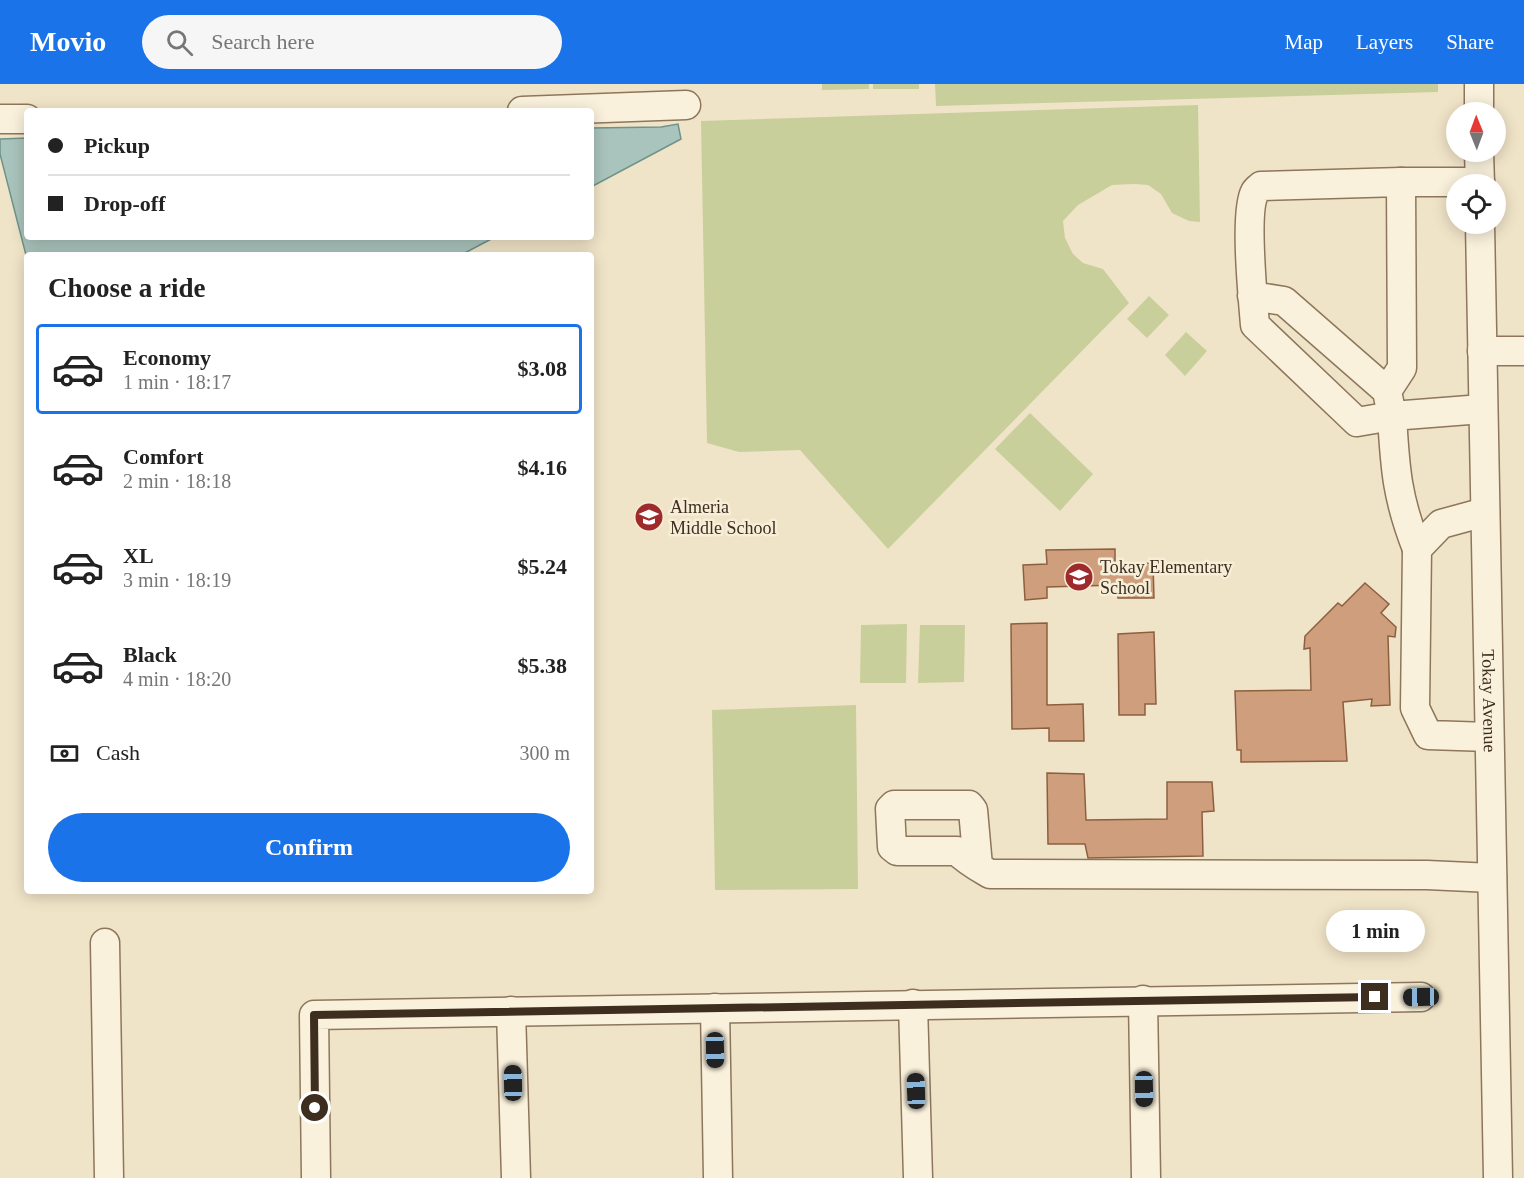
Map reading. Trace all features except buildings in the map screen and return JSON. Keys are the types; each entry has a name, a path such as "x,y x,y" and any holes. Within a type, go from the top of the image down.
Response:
{"street":[{"path":"1479,84 1479,102"},
{"path":"594,108 686,105"},
{"path":"0,119 24,119"},
{"path":"1401,182 1402,368 1389,404 1395,476 1401,509 1417,549 1415,708 1428,735 1489,737"},
{"path":"1446,183 1261,186 1255,192 1251,208 1252,296 1255,325 1357,422 1389,404 1482,410"},
{"name":"Tokay Avenue","path":"1480,234 1498,1178"},
{"path":"1252,296 1284,301 1389,404"},
{"path":"1482,351 1524,351"},
{"path":"1417,549 1441,524 1485,512"},
{"path":"978,866 990,874 1026,875 1427,875 1492,878"},
{"path":"105,943 109,1178"},
{"path":"315,1178 314,1015 1421,997"},
{"path":"1143,1000 1146,1178"},
{"path":"913,1004 918,1178"},
{"path":"715,1008 718,1178"},
{"path":"512,1011 516,1178"}],"green space":[{"path":"822,84 869,84 869,89 822,90"},
{"path":"873,84 919,84 919,89 873,89"},
{"path":"935,84 1438,84 1438,92 936,106"},
{"path":"1198,105 1200,222 1189,221 1172,213 1161,194 1148,185 1112,185 1078,205 1063,221 1065,238 1073,254 1083,263 1103,269 1129,303 888,549 800,450 739,452 707,443 701,121"},
{"path":"1149,296 1169,315 1147,338 1127,319"},
{"path":"1186,332 1207,351 1185,376 1165,355"},
{"path":"1030,413 1093,474 1060,511 995,449"},
{"path":"907,624 906,683 860,683 861,625"},
{"path":"920,625 965,625 964,682 918,683"},
{"path":"856,705 858,889 715,890 712,710"}],"water":[{"path":"678,124 681,139 594,185 594,128 661,127"},
{"path":"24,138 24,240 489,240 467,252 25,252 0,154 0,139"}],"place":[{"name":"Almeria Middle School","path":"649,517"},
{"name":"Tokay Elementary School","path":"1079,577"}],"route":[{"path":"315,1108 314,1015 1375,997"}]}
